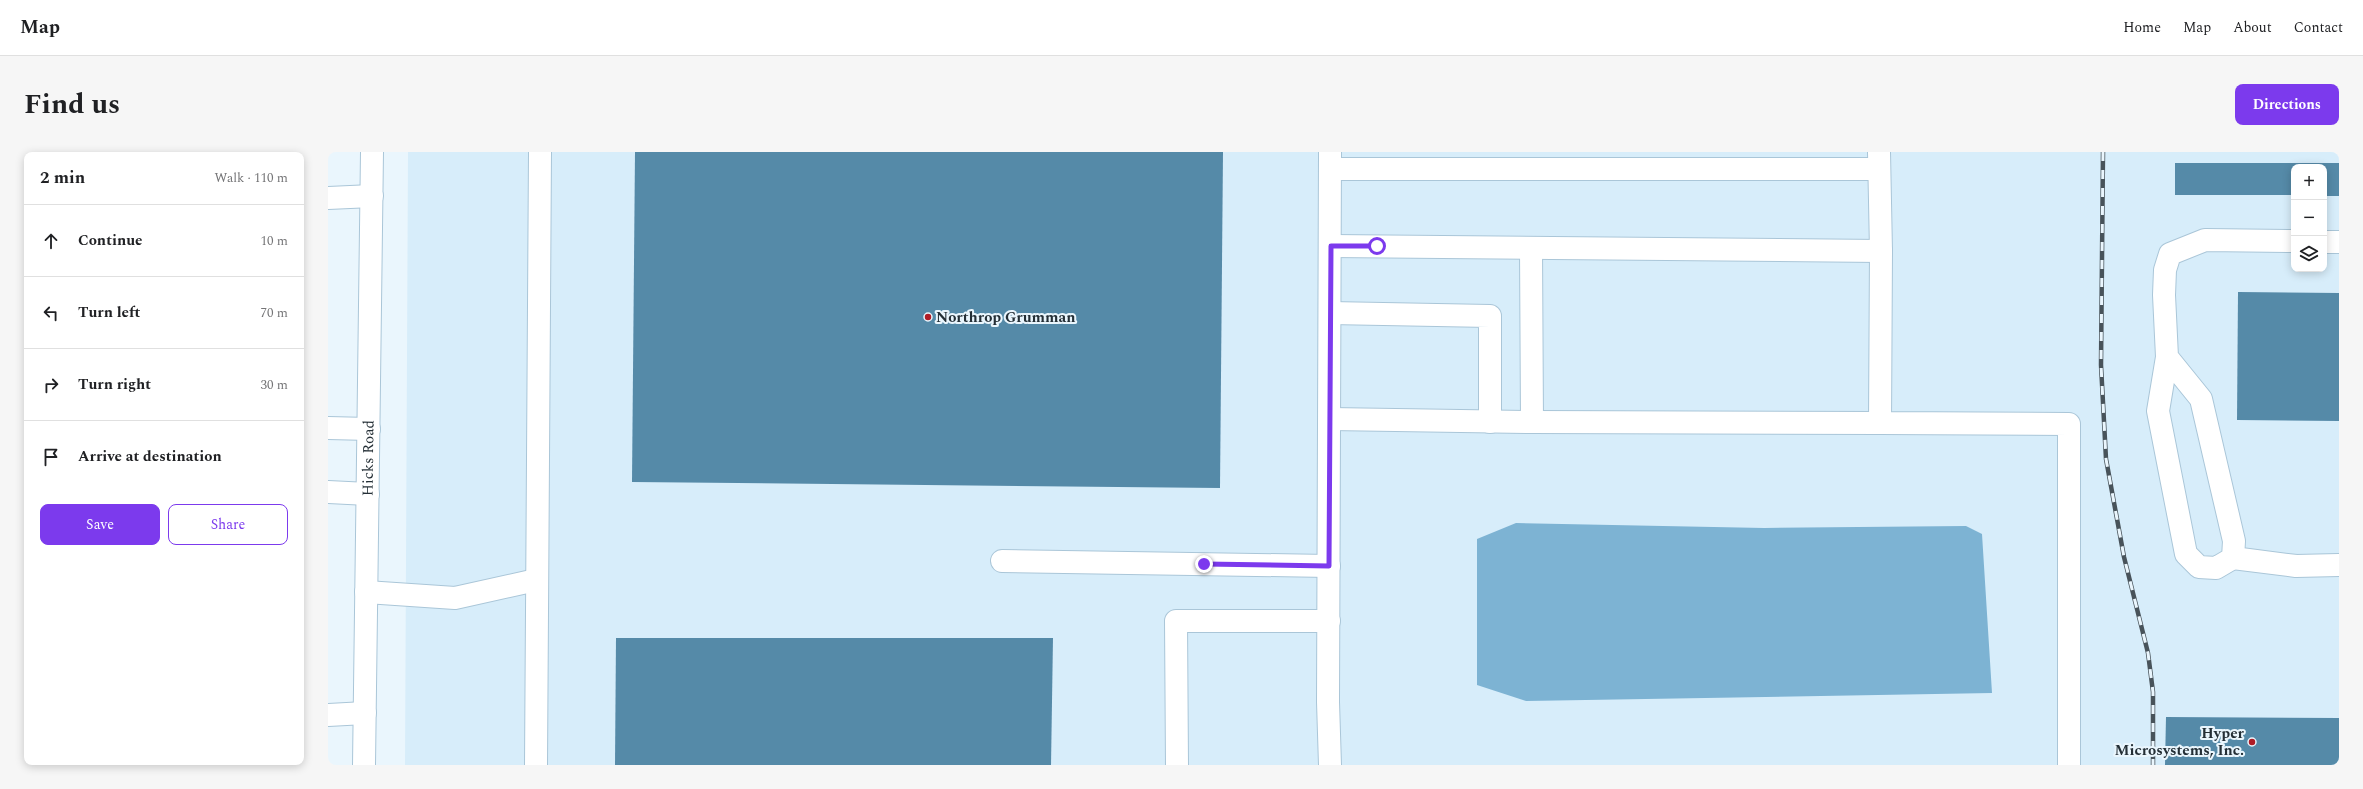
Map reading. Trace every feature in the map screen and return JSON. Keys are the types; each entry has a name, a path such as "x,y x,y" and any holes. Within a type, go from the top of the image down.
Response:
{"main road":[{"name":"Hicks Road","path":"364,765 372,152"},
{"path":"536,765 536,580 540,152"},
{"path":"1330,765 1328,702 1331,246 1330,160 1879,160 1880,423"},
{"path":"328,198 372,196"},
{"path":"2291,241 2205,240 2170,254 2165,270 2164,295 2167,357 2158,411 2186,554 2198,567 2216,568 2233,558 2296,566 2339,565"},
{"path":"2327,242 2339,242"},
{"path":"1331,246 1880,251"},
{"path":"1531,248 1532,422"},
{"path":"1330,313 1490,316 1490,422"},
{"path":"2167,357 2201,399 2234,541 2233,558"},
{"path":"1330,419 1490,422 2069,424 2069,765"},
{"path":"328,428 369,429"},
{"path":"328,492 368,494"},
{"path":"1002,561 1329,566"},
{"path":"366,592 455,598 536,580"},
{"path":"1177,765 1176,620 1329,620"},
{"path":"328,715 365,714"}],"shaded area":[{"path":"408,152 2339,152 2339,765 405,765"}],"water":[{"path":"1516,523 1764,528 1966,526 1982,534 1992,693 1526,701 1477,685 1477,539"}],"building":[{"name":"Northrop Grumman","path":"635,152 1223,152 1220,488 632,482"},
{"path":"2175,163 2339,163 2339,196 2327,196 2327,164 2291,164 2291,195 2175,195"},
{"path":"2238,292 2339,293 2339,421 2237,420"},
{"path":"616,638 1053,638 1051,765 615,765"},
{"name":"Hyper Microsystems, Inc.","path":"2166,717 2339,718 2339,765 2165,765"}],"railway":[{"path":"2103,152 2101,365 2106,459 2124,557 2148,653 2153,692 2153,765"}],"place":[{"name":"Northrop Grumman","path":"928,317"},
{"name":"Hyper Microsystems, Inc.","path":"2252,742"}],"route":[{"path":"1204,564 1329,566 1331,246 1377,246"}]}
